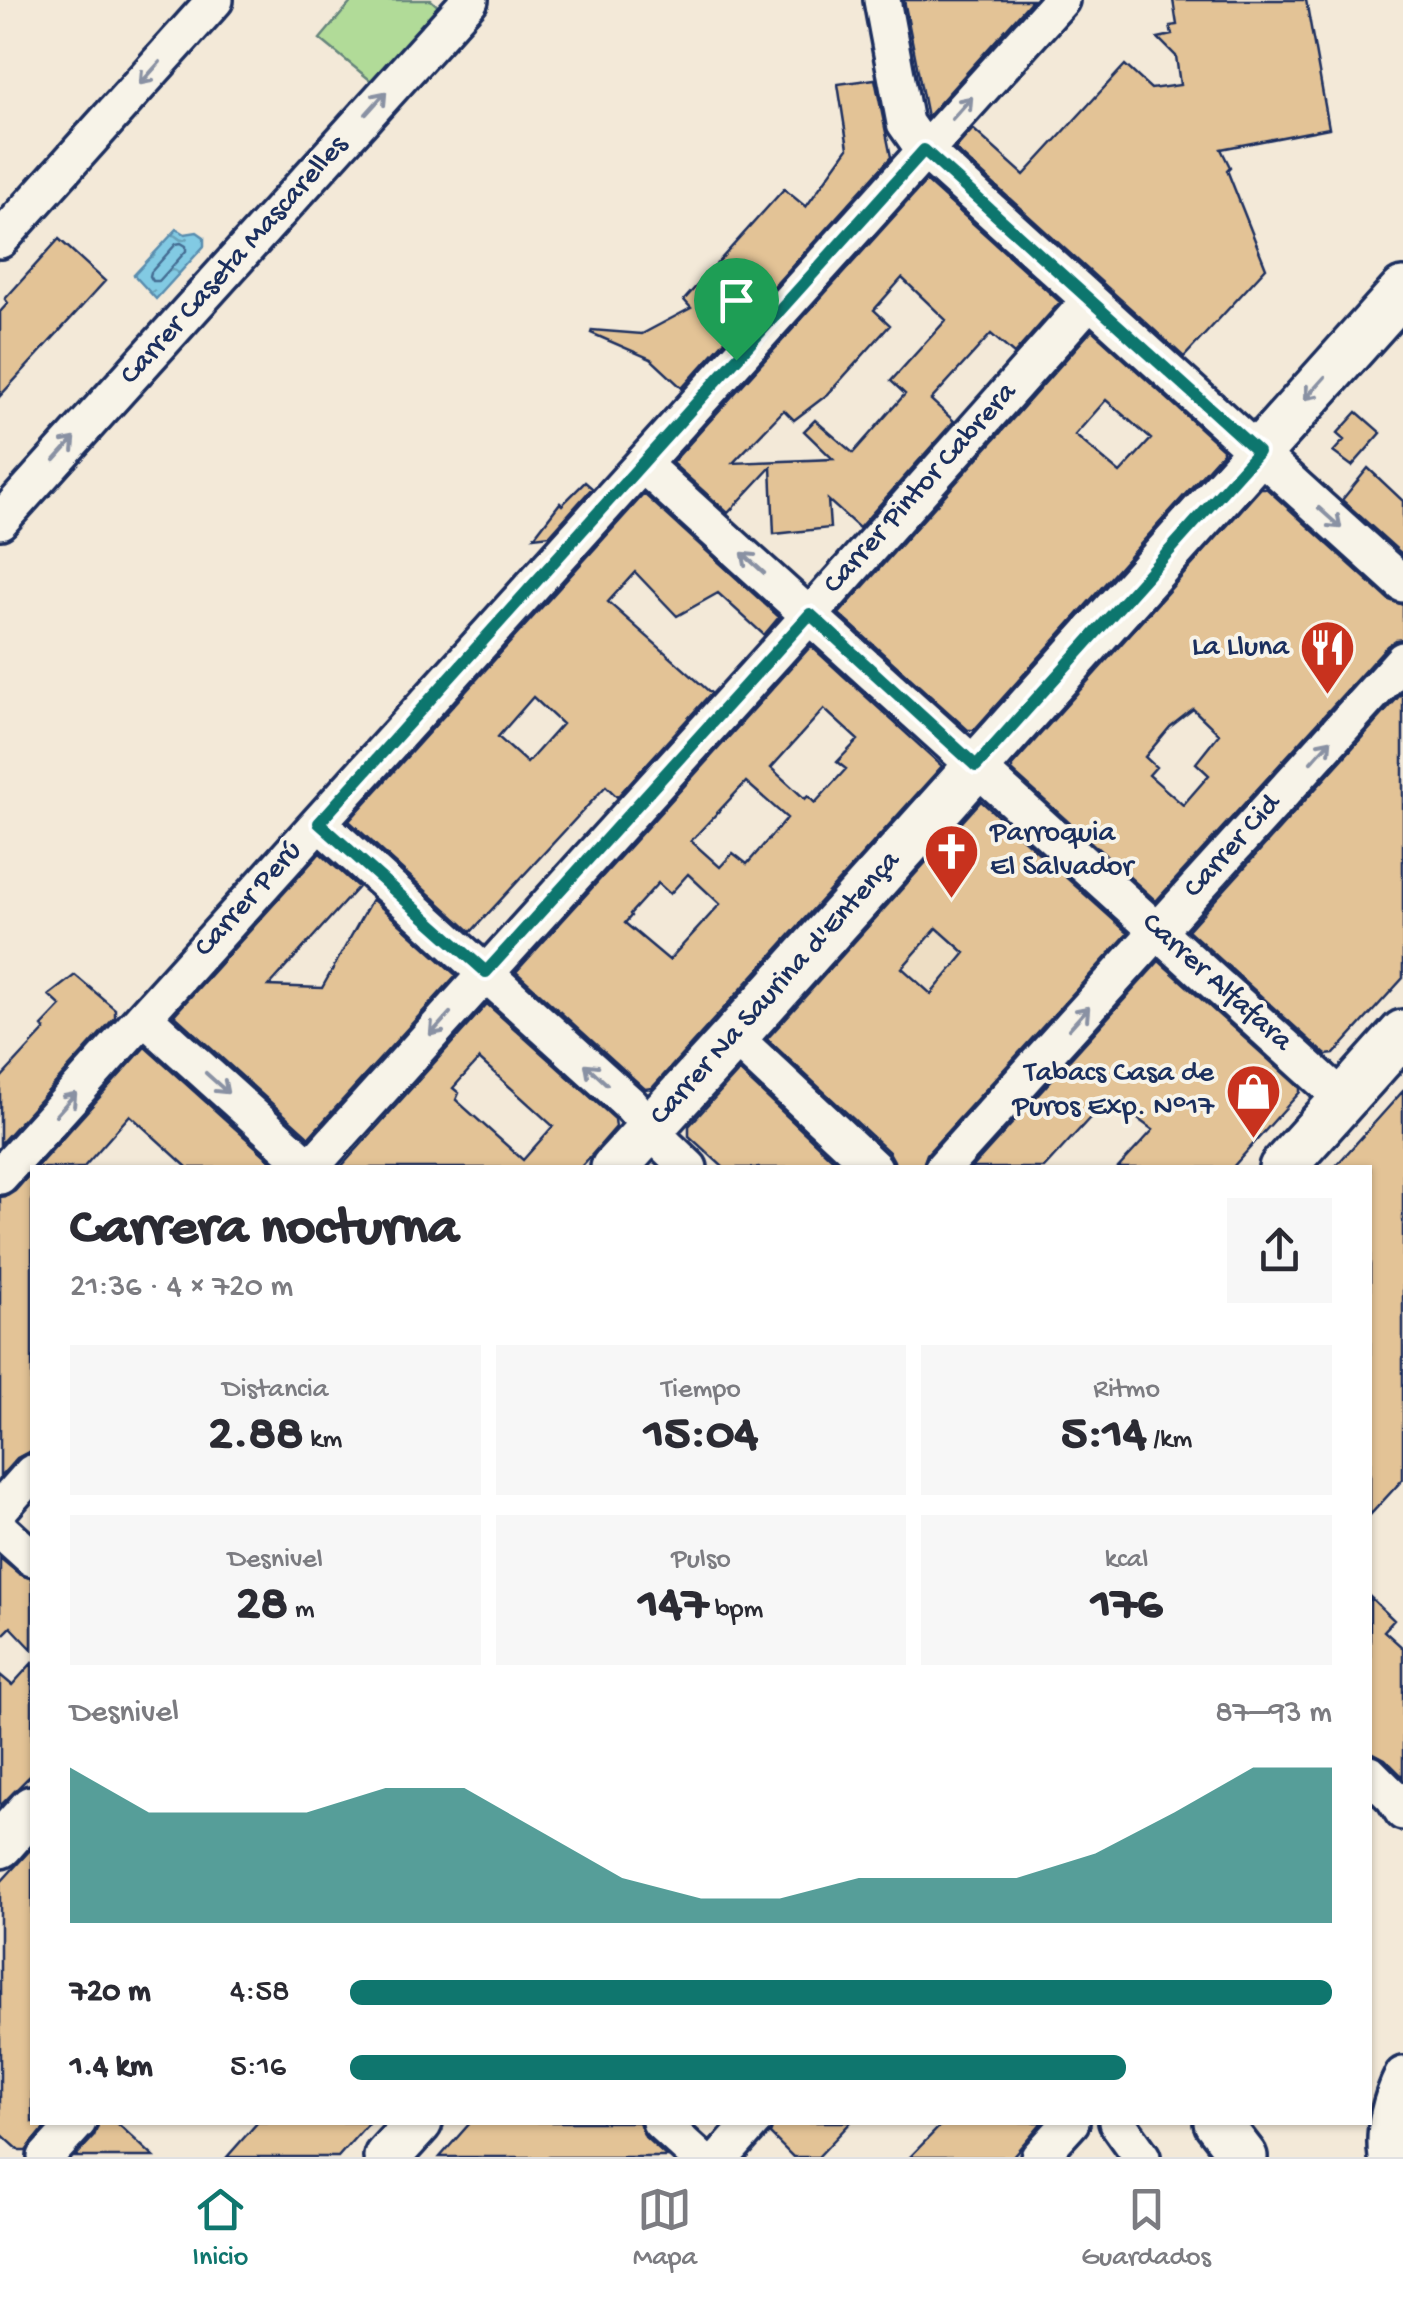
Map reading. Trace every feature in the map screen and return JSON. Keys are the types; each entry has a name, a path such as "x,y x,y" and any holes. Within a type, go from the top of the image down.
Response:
{"main road":[{"name":"Carrer Na Saurina d'Entença","path":"617,1165 1403,291"},
{"path":"1285,1165 1403,1033"},
{"path":"0,1845 30,1811"},
{"path":"388,2157 416,2125"},
{"path":"1219,2125 1244,2157"}],"street":[{"path":"0,240 216,0"},
{"name":"Carrer Caseta Mascarelles","path":"0,521 470,0"},
{"path":"882,0 905,123 924,150 1403,584"},
{"name":"Carrer Perú","path":"0,1176 1061,0"},
{"name":"Carrer Pintor Cabrera","path":"312,1165 1090,300"},
{"name":"Carrer Alfafara","path":"642,465 1344,1099"},
{"name":"Carrer Cid","path":"946,1165 1403,660"},
{"path":"319,823 630,1104 686,1165"},
{"path":"144,1017 308,1165"},
{"path":"734,1037 871,1165"},
{"path":"0,1509 30,1475"},
{"path":"0,1529 30,1556"},
{"path":"1372,1780 1394,1798 1403,1812"},
{"path":"1387,2157 1390,2108 1403,2074"},
{"path":"46,2157 75,2125"},
{"path":"663,2125 698,2157"},
{"path":"722,2157 750,2125"},
{"path":"1038,2157 1067,2125"},
{"path":"1120,2125 1142,2157"}],"shaded area":[{"path":"897,891 965,953 931,994 861,930"}],"green space":[{"path":"353,0 431,0 441,9 375,84 320,39"}],"water":[{"path":"177,229 185,234 197,232 204,237 204,246 156,299 134,275"}],"building":[{"path":"904,0 1032,0 927,117"},
{"path":"1173,0 1306,0 1329,128 1221,149 1266,268 1184,357 955,149 973,129 1024,175 1125,65 1151,89 1180,85 1176,56 1158,38 1172,35 1170,26 1177,25"},
{"path":"875,79 891,157 682,388 651,359 591,333 592,330 642,334 691,308 684,300 784,189 806,207 848,148 838,84"},
{"path":"926,181 1060,302 1014,354 991,334 931,400 954,421 859,528 828,500 830,528 774,534 771,467 728,513 672,463","holes":["902,278 946,320 891,381 905,394 853,453 815,420 804,431 833,459 733,463 784,410 794,420 828,394 890,325 874,310"]},
{"path":"59,239 105,281 0,396 0,312 8,303 5,299"},
{"path":"1092,330 1223,449 974,730 968,730 839,614","holes":["1106,400 1151,439 1120,473 1075,435"]},
{"path":"1357,412 1381,433 1352,466 1333,452 1344,440 1337,434"},
{"path":"1368,468 1403,501 1403,555 1342,500"},
{"path":"585,482 592,488 550,535 534,537 560,503"},
{"path":"1261,488 1266,488 1389,600 1403,605 1403,639 1387,646 1156,901 1012,771 1012,766","holes":["1193,709 1219,734 1196,763 1209,775 1183,805 1149,775 1156,767 1145,757 1170,727"]},
{"path":"644,494 779,617 764,635 718,593 677,616 635,572 608,602 711,693 617,797 606,786 471,932 349,821","holes":["533,697 562,724 527,763 498,737"]},
{"path":"811,646 942,766 652,1088 645,1089 516,972","holes":["824,709 858,740 837,762 846,769 815,803 808,796 805,799 771,768","746,782 787,818 747,864 733,853 720,867 691,841","688,874 720,904 669,960 625,923 658,883 670,894"]},
{"path":"1403,692 1403,978 1334,1054 1326,1055 1188,930"},
{"path":"981,801 1128,933 927,1154 923,1165 895,1165 889,1152 767,1039","holes":["937,928 965,953 931,994 902,968"]},
{"path":"320,853 358,887 269,986 322,988 372,899 456,975 309,1137 174,1015"},
{"path":"1159,961 1300,1088 1235,1165 1121,1165 1153,1130 1131,1114 1099,1108 1047,1165 975,1165"},
{"path":"75,975 115,1009 115,1017 0,1144 0,1079 45,1030 42,1026 61,1006 49,995"},
{"path":"487,1004 615,1119 616,1127 583,1165 343,1165","holes":["479,1059 553,1126 523,1160 456,1100 459,1093 453,1088"]},
{"path":"145,1047 276,1165 185,1165 130,1115 86,1165 39,1165"},
{"path":"739,1071 839,1165 721,1165 689,1136 689,1126"},
{"path":"1403,1091 1403,1479 1372,1513 1372,1165 1337,1165"},
{"path":"30,1174 30,1451 17,1458 0,1477 0,1197 15,1191"},
{"path":"0,1558 30,1578 30,1647 11,1627 0,1638"},
{"path":"1372,1599 1394,1620 1384,1631 1403,1648 1403,1777 1372,1752"},
{"path":"30,1665 30,1776 0,1806 0,1675 12,1685"},
{"path":"30,1850 30,2125 47,2125 26,2151 20,2151 0,2133 0,1883"},
{"path":"98,2125 119,2125 154,2157 75,2157 94,2136"},
{"path":"255,2125 366,2125 338,2157 227,2157"},
{"path":"468,2125 640,2125 645,2137 667,2157 440,2157"},
{"path":"773,2125 848,2125 818,2157 793,2157 770,2134"},
{"path":"941,2125 1039,2125 1012,2157 910,2157"}],"place":[{"name":"La Lluna","path":"1328,697"},
{"name":"Parroquia El Salvador","path":"951,900"},
{"name":"Tabacs Casa de Puros Exp. N°17","path":"1253,1140"}],"route":[{"path":"924,150 1258,452 976,766 810,614 486,972 319,823 736,360 924,150"}]}
